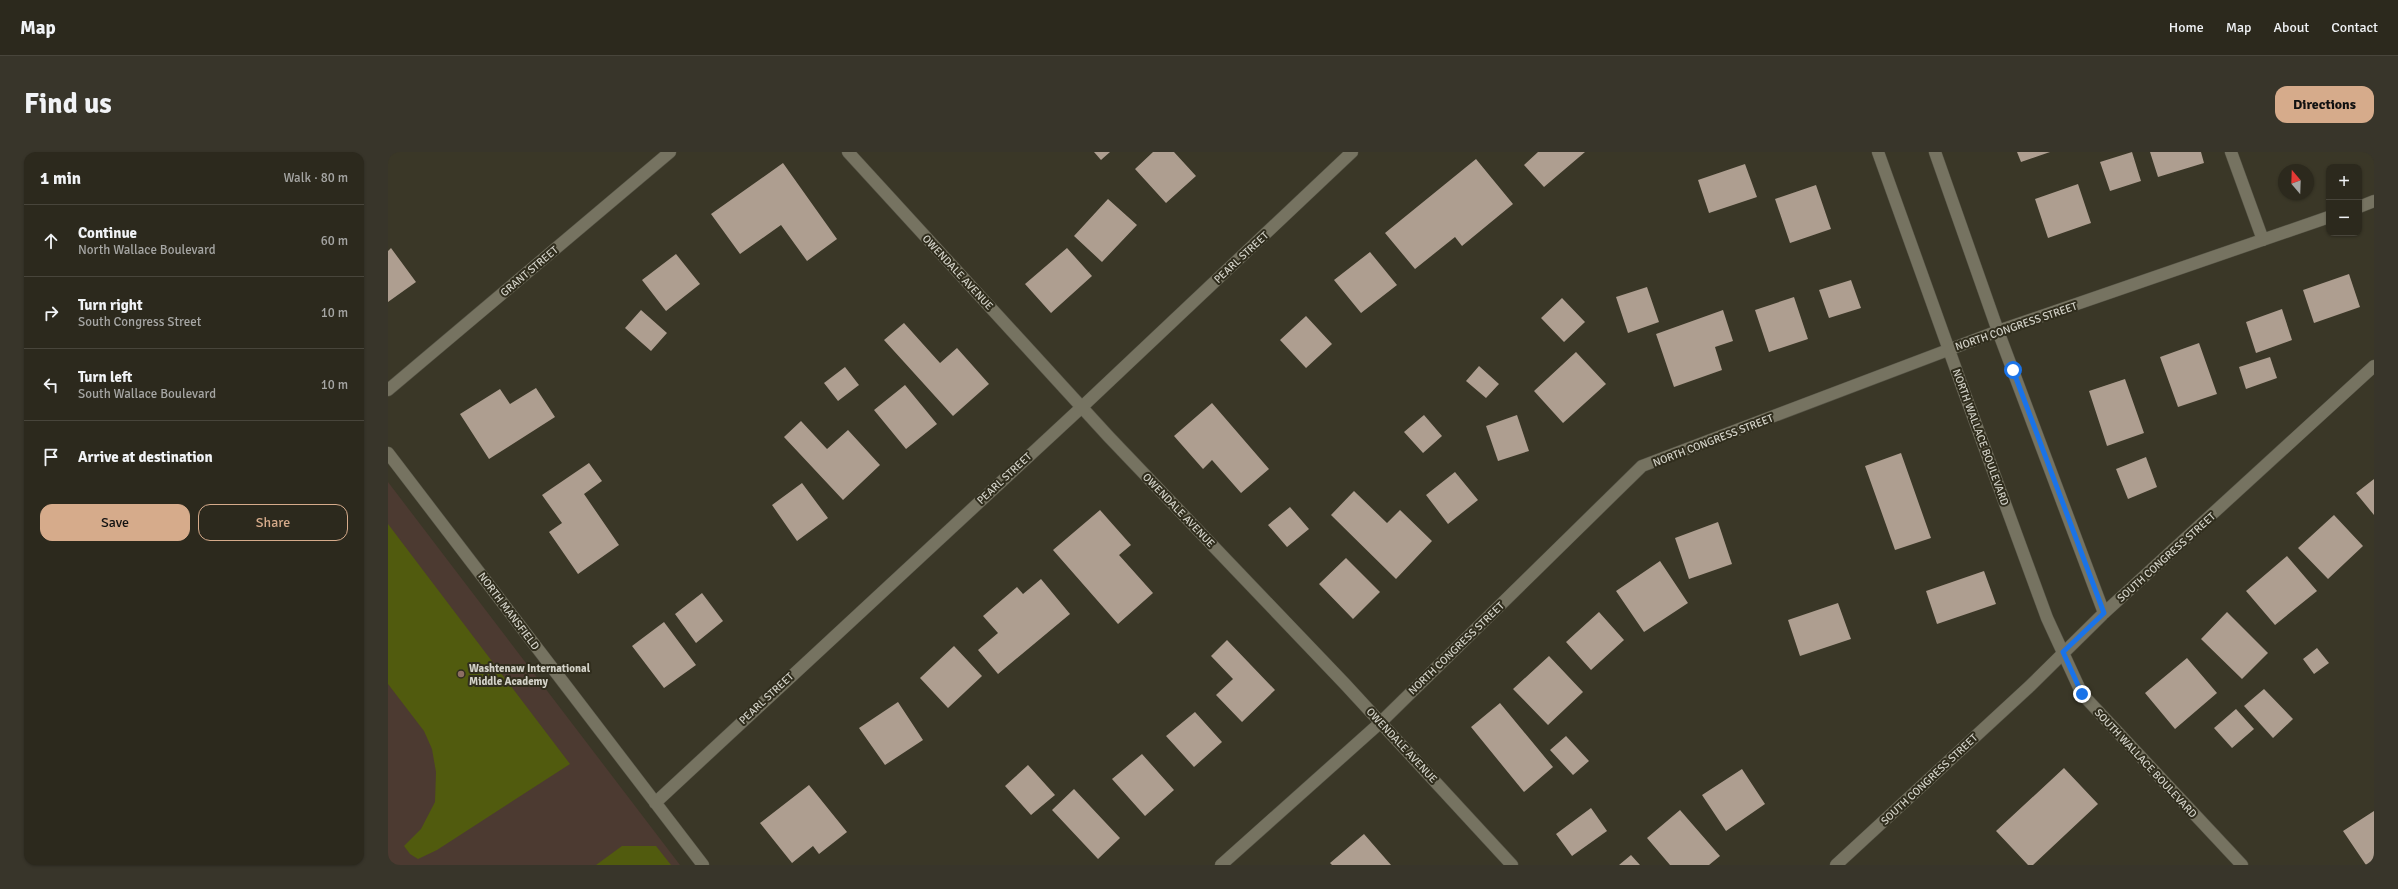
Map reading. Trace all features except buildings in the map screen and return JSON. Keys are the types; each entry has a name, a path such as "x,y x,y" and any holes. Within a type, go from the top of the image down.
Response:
{"street":[{"name":"GRANT STREET","path":"388,390 670,152"},
{"name":"OWENDALE AVENUE","path":"848,152 1083,406 1109,437 1381,722 1512,865"},
{"name":"PEARL STREET","path":"655,803 1083,406 1352,152"},
{"name":"NORTH WALLACE BOULEVARD","path":"1878,152 2047,618 2063,652"},
{"path":"1935,152 1998,331 2104,613"},
{"path":"2231,152 2263,240"},
{"path":"2362,206 2374,202"},
{"name":"NORTH CONGRESS STREET","path":"1221,865 1381,722 1642,466 1998,331 2326,218"},
{"name":"SOUTH CONGRESS STREET","path":"1836,865 2104,613 2374,366"},
{"name":"NORTH MANSFIELD","path":"388,453 703,865"},
{"name":"SOUTH WALLACE BOULEVARD","path":"2063,652 2082,694 2242,865"}],"shaded area":[{"name":"Washtenaw International Middle Academy","path":"388,482 680,865 388,865"}],"green space":[{"path":"388,524 570,764 437,850 418,859 410,854 404,846 421,829 435,802 436,772 432,749 424,731 388,684"},
{"path":"622,846 656,846 671,865 596,865"}],"place":[{"name":"Washtenaw International Middle Academy","path":"461,674"}],"route":[{"path":"2013,370 2104,613 2063,652 2082,694"}]}
